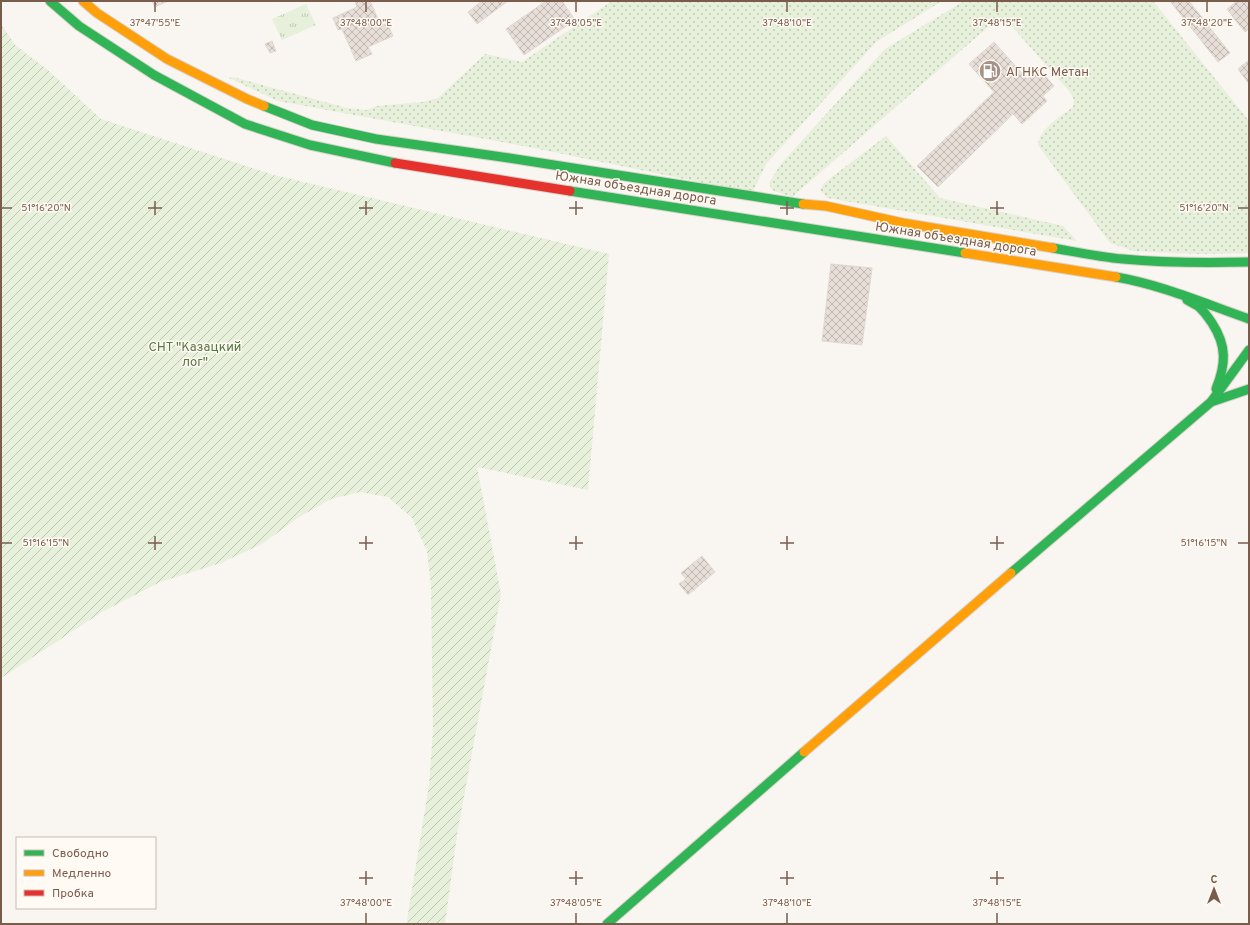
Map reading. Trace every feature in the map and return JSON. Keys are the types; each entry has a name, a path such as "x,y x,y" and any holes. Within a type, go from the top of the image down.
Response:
{"main road":[{"name":"Южная объездная дорога","path":"50,1 79,26 154,75 244,124 310,145 393,163 1127,279 1173,292 1249,319"},
{"name":"Южная объездная дорога","path":"83,1 98,13 167,59 247,99 312,125 376,140 509,158 806,205 826,206 903,223 1106,257 1164,262 1249,262"},
{"path":"1173,292 1199,307 1209,319 1220,337 1224,356 1221,375 1212,402"},
{"path":"607,924 1057,533 1212,402 1249,350"},
{"path":"1212,402 1249,389"}],"green space":[{"path":"612,1 942,1 876,42 766,164 752,193 529,147 278,101 229,78 233,77 347,108 366,110 377,106 422,102 438,98 485,54 522,62"},
{"path":"964,1 1153,1 1249,121 1249,253 1199,254 1134,251 1110,243 1038,145 1042,133 1073,107 1074,100 1070,92 1008,22 1003,20 995,21 792,197 772,190 769,183 780,165 885,49"},
{"path":"306,4 316,25 282,40 272,19"},
{"name":"СНТ \"Казацкий лог\"","path":"1,24 16,46 48,70 101,119 274,175 609,254 588,490 477,467 501,594 457,835 445,924 408,924 407,920 429,785 433,731 431,586 427,551 412,518 388,497 360,492 331,499 299,517 262,544 221,563 160,582 102,612 1,678"},
{"path":"886,136 940,198 1063,226 1077,241 828,198 820,190 824,183"}],"building":[{"path":"152,1 168,1 155,7"},
{"path":"355,1 370,1 381,26 387,23 393,36 368,47 372,54 356,61 342,29 338,30 333,18 357,7"},
{"path":"482,1 508,1 477,24 468,12"},
{"path":"546,1 562,1 575,20 524,55 506,29"},
{"path":"1170,1 1189,1 1230,53 1218,62"},
{"path":"1237,1 1249,1 1249,11 1236,21 1227,9"},
{"path":"1249,11 1249,29 1245,32 1236,21"},
{"path":"272,41 276,51 270,53 265,44"},
{"path":"994,42 1027,79 1039,69 1054,86 1043,96 1047,101 1022,124 969,64"},
{"path":"1249,60 1249,84 1238,69"},
{"path":"994,92 1013,114 938,187 917,166"},
{"path":"831,264 872,268 862,345 822,341"},
{"path":"702,556 715,572 688,595 679,584 686,579 681,573"}],"traffic: fast":[{"path":"50,1 79,26 154,75 245,124 310,145 395,163"},
{"path":"264,106 312,125 376,139 509,158 803,204"},
{"path":"570,191 965,253"},
{"path":"1053,248 1106,257 1139,260 1218,263 1249,262"},
{"path":"1116,277 1133,280 1167,290 1249,319"},
{"path":"1187,300 1198,306 1204,312 1217,331 1220,340 1223,363 1216,389"},
{"path":"1011,573 1211,402 1249,350"},
{"path":"1211,402 1249,389"},
{"path":"607,924 804,752"}],"traffic: slow":[{"path":"83,1 97,13 167,59 264,106"},
{"path":"803,204 826,206 903,223 1053,248"},
{"path":"965,253 1116,277"},
{"path":"804,752 1011,573"}],"traffic: jam":[{"path":"395,163 570,191"}],"place":[{"name":"АГНКС Метан","path":"990,71"}]}
